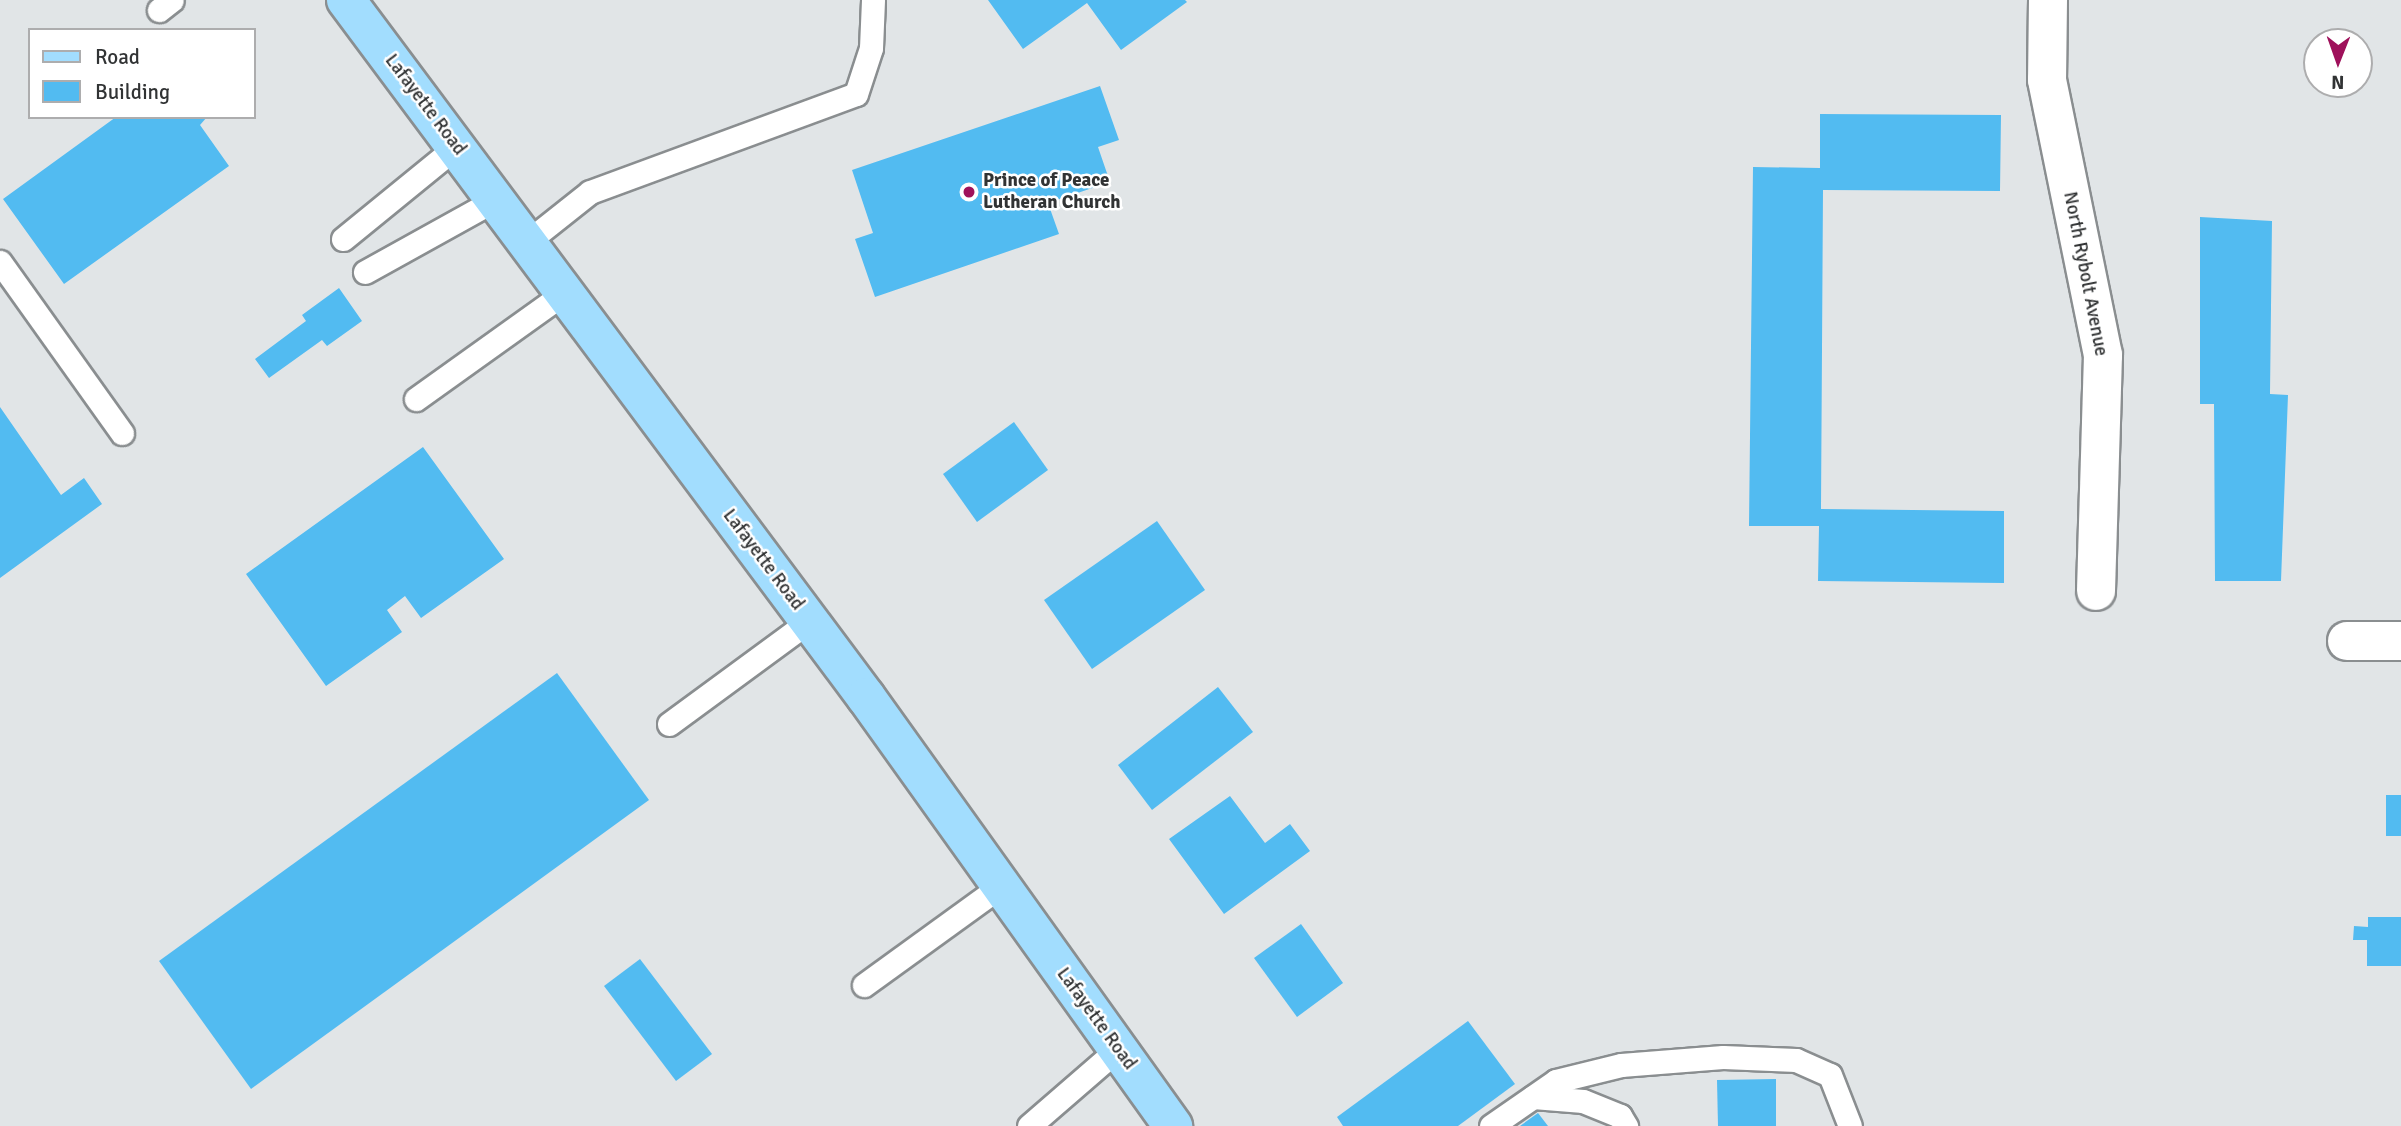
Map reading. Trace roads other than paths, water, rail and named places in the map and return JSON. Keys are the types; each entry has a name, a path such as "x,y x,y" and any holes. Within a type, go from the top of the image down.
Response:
{"main road":[{"name":"Lafayette Road","path":"346,0 809,621 1173,1126"}],"street":[{"name":"North Rybolt Avenue","path":"2048,0 2047,80 2103,355 2096,592"},
{"path":"2347,641 2401,641"}],"lane":[{"path":"527,242 590,192 856,94 871,48 873,0"},
{"path":"343,239 456,147"},
{"path":"365,272 495,200"},
{"path":"0,262 122,433"},
{"path":"416,399 564,293"},
{"path":"669,724 809,621"},
{"path":"864,985 1001,886"},
{"path":"1029,1126 1118,1049"},
{"path":"1491,1126 1556,1081 1621,1065 1723,1057 1796,1060 1830,1075 1850,1126"},
{"path":"1533,1097 1583,1101 1620,1116 1626,1126"}],"place":[{"name":"Prince of Peace Lutheran Church","path":"969,192"}]}
